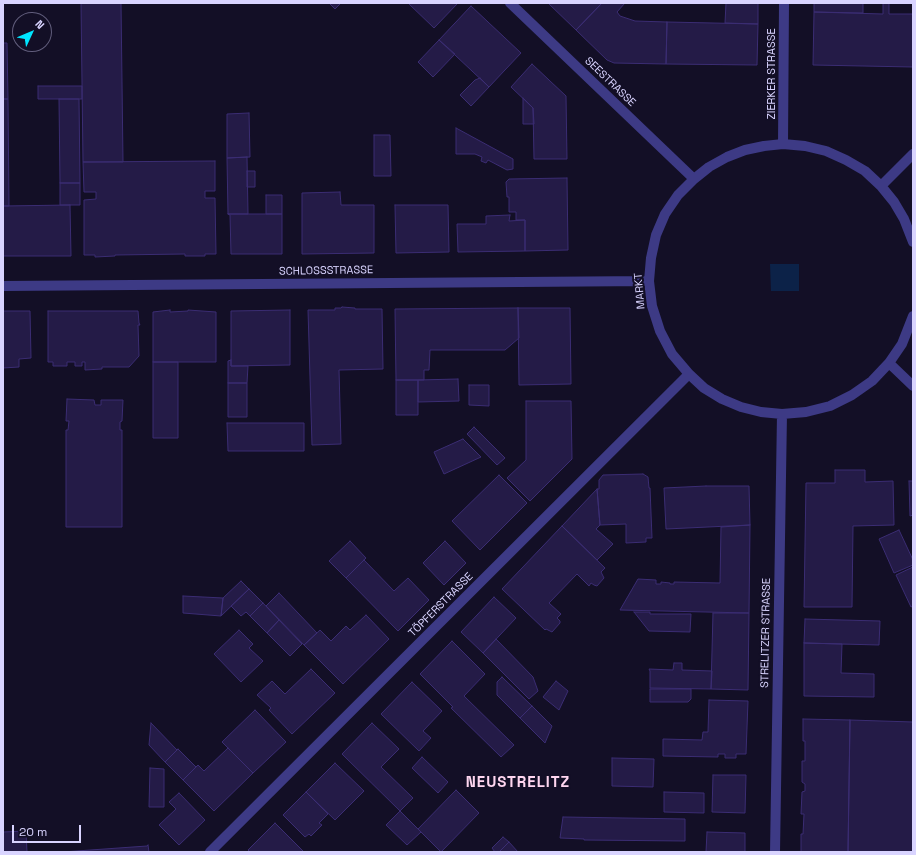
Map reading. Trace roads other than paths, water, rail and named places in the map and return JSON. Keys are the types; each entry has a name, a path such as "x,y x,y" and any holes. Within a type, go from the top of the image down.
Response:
{"street":[{"name":"SEESTRASSE","path":"510,3 694,179"},
{"name":"ZIERKER STRASSE","path":"783,144 784,3"},
{"name":"MARKT","path":"913,242 904,219 894,202 881,186 865,171 826,151 805,146 783,144 764,146 745,150 709,166 678,195 665,214 656,235 651,258 649,281 652,306 660,331 672,354 689,374 704,388 728,401 741,407 761,412 782,414 806,412 830,406 852,395 872,381 889,363 902,344 913,316"},
{"path":"881,186 913,154"},
{"name":"SCHLOSSSTRASSE","path":"3,286 649,281"},
{"path":"889,363 913,386"},
{"name":"TÖPFERSTRASSE","path":"210,852 689,374"},
{"name":"STRELITZER STRASSE","path":"775,852 782,414"}],"water":[{"path":"770,264 799,264 799,291 771,291"}],"district":[{"name":"NEUSTRELITZ","path":"518,783"}]}
